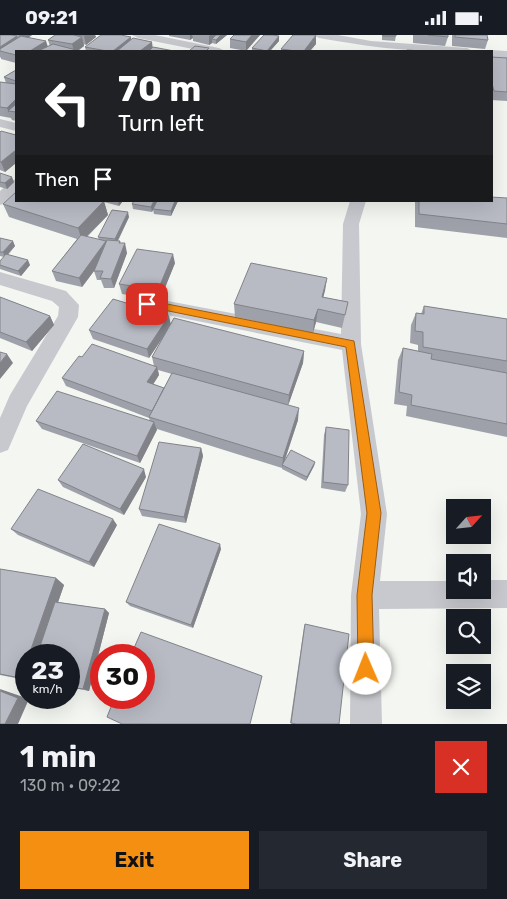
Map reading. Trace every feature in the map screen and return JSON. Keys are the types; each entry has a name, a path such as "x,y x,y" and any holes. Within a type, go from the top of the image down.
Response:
{"street":[{"path":"138,35 214,50"},
{"path":"319,35 370,43 455,50"},
{"path":"493,53 507,55"},
{"path":"0,123 15,127"},
{"path":"0,200 15,185"},
{"path":"358,202 351,224 351,344 374,513 365,595 366,724"},
{"path":"0,278 59,297 69,305 68,317 18,402 0,443"},
{"path":"147,304 351,344"},
{"path":"365,595 507,594"}],"building":[{"path":"0,35 11,35 17,36 0,47"},
{"path":"55,35 82,37 72,44 48,40"},
{"path":"101,35 131,37 114,50 85,47"},
{"path":"216,35 221,35 216,40 212,39"},
{"path":"234,35 252,35 246,42 230,39"},
{"path":"264,35 279,36 268,50 252,48"},
{"path":"293,35 316,35 305,50 281,49"},
{"path":"428,35 448,35 448,37"},
{"path":"455,35 487,35 488,40 455,37"},
{"path":"21,36 46,41 32,50 15,50 15,55 0,51 0,49"},
{"path":"133,38 152,42 141,50 118,50"},
{"path":"53,44 76,50 40,50"},
{"path":"195,46 209,48 207,50 190,50"},
{"path":"153,47 169,50 150,50"},
{"path":"493,57 507,58 507,92 494,91"},
{"path":"15,71 15,81 4,77"},
{"path":"0,82 15,84 15,100 7,108 0,107"},
{"path":"15,105 15,112 8,111"},
{"path":"0,132 15,135 15,151 1,162 0,162"},
{"path":"0,173 12,177 5,183 0,182"},
{"path":"15,193 15,202 103,202 78,228 3,204"},
{"path":"493,197 507,198 507,224 419,214 419,202 493,202"},
{"path":"133,202 154,202 151,207 132,204"},
{"path":"156,202 175,202 171,211 153,209"},
{"path":"112,210 128,212 115,239 98,237"},
{"path":"81,235 106,241 79,278 52,271"},
{"path":"0,238 13,241 3,252 0,252"},
{"path":"107,240 125,243 111,279 100,278 103,271 94,271"},
{"path":"137,249 173,254 158,290 119,284"},
{"path":"6,254 28,260 18,271 0,265 0,261"},
{"path":"251,263 327,278 322,297 348,302 345,315 318,309 314,320 234,304"},
{"path":"0,297 50,316 26,342 0,332"},
{"path":"113,299 169,316 147,349 89,330"},
{"path":"424,306 507,319 507,361 423,347 423,332 415,331 416,313 424,314"},
{"path":"174,318 304,351 289,395 152,357"},
{"path":"92,344 157,367 147,382 164,388 152,411 62,378 79,356 82,357"},
{"path":"403,348 432,354 431,359 507,373 507,424 411,405 412,395 399,392"},
{"path":"0,352 7,354 0,363"},
{"path":"172,373 299,408 283,458 149,417"},
{"path":"57,391 154,422 137,456 36,421"},
{"path":"326,427 349,430 348,485 323,482"},
{"path":"159,442 201,448 184,517 139,509"},
{"path":"83,444 144,469 120,509 58,480"},
{"path":"291,450 315,462 307,477 282,465"},
{"path":"38,489 113,519 89,562 11,529"},
{"path":"159,524 220,544 191,625 126,602"},
{"path":"0,569 56,578 33,644 15,644 15,677 0,674"},
{"path":"55,602 105,609 95,644 90,644 90,664 83,689 80,689 80,644 41,644"},
{"path":"305,624 349,634 339,724 291,723"},
{"path":"141,632 262,676 250,724 122,724 107,717 110,709 155,709 155,644 136,644"},
{"path":"0,691 15,697 15,704 5,724 0,724"}],"route":[{"path":"147,304 351,344 374,513 365,595 366,669"}]}
